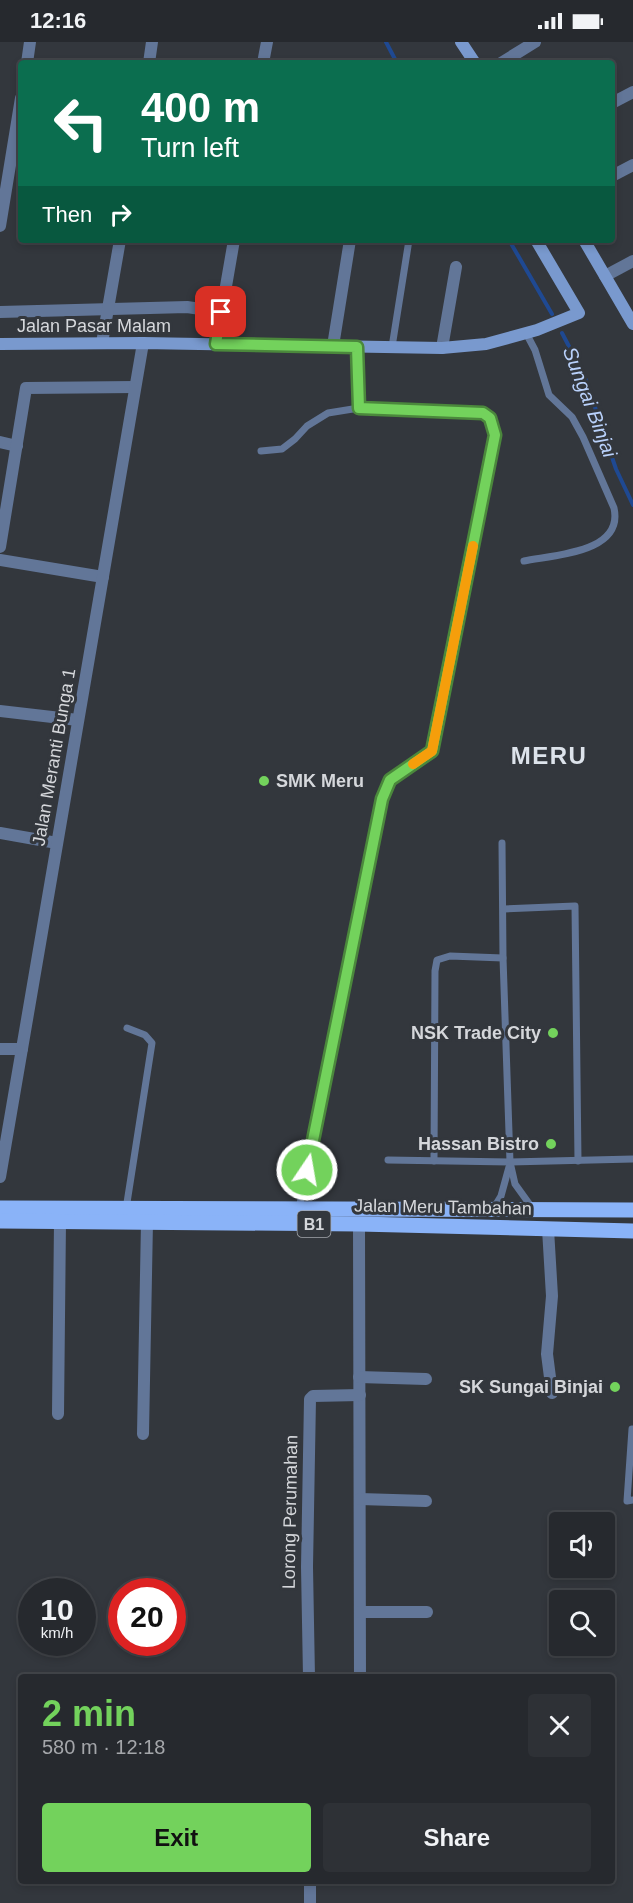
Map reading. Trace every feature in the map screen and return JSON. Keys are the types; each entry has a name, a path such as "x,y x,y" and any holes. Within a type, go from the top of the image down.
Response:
{"main road":[{"name":"Jalan Meru Tambahan","path":"0,1208 633,1210"},
{"name":"Jalan Meru Tambahan","path":"0,1221 359,1224 633,1231"}],"street":[{"path":"27,60 30,42"},
{"path":"149,60 152,42"},
{"path":"264,60 267,42"},
{"path":"461,42 473,60"},
{"path":"506,60 535,42"},
{"path":"615,101 633,92"},
{"path":"0,226 18,116"},
{"path":"615,174 633,165"},
{"path":"102,343 119,243"},
{"path":"216,344 233,243"},
{"path":"333,346 350,243"},
{"name":"Jalan Pasar Malam","path":"0,344 143,343 442,348 486,345 532,332 579,313 538,243"},
{"path":"586,243 633,324"},
{"path":"605,276 633,261"},
{"path":"442,348 456,267"},
{"path":"0,312 187,307 221,312"},
{"name":"Jalan Meranti Bunga 1","path":"1,1172 143,343"},
{"path":"357,347 359,408"},
{"path":"0,547 26,388 135,387"},
{"path":"0,442 17,446"},
{"path":"0,560 103,577"},
{"path":"0,711 78,720"},
{"path":"0,833 57,843"},
{"path":"0,1049 22,1049"},
{"path":"57,1414 60,1221"},
{"path":"143,1434 147,1222"},
{"path":"359,1224 360,1674"},
{"path":"548,1229 552,1296 547,1354 552,1393"},
{"path":"359,1377 426,1379"},
{"name":"Lorong Perumahan","path":"309,1674 307,1567 310,1399 313,1396 360,1395"},
{"path":"360,1499 426,1501"},
{"path":"360,1612 427,1612"},
{"path":"310,1884 310,1903"}],"lane":[{"path":"392,347 409,243"},
{"path":"524,561 585,548 602,542 613,528 615,519 614,508 583,437 570,413 549,395 532,332"},
{"path":"261,451 282,449 295,440 306,426 328,413 359,408 483,413 490,418 495,435 432,751 390,780 382,799 299,1209"},
{"path":"502,843 503,958 510,1162 515,1184 533,1209"},
{"path":"504,909 575,906 578,1161"},
{"path":"434,1161 435,971 437,960 450,956 503,958"},
{"path":"126,1209 152,1043 145,1035 127,1028"},
{"path":"388,1160 510,1162 633,1159"},
{"path":"493,1209 504,1189 510,1162"},
{"path":"632,1429 627,1501 633,1500"}],"waterway":[{"name":"Sungai Binjai","path":"386,42 395,60"},
{"name":"Sungai Binjai","path":"511,243 552,314"},
{"name":"Sungai Binjai","path":"562,333 584,375 616,469 633,505"}],"slow traffic":[{"path":"413,764 432,751 473,546"}],"place":[{"name":"SMK Meru","path":"264,781"},
{"name":"NSK Trade City","path":"553,1033"},
{"name":"Hassan Bistro","path":"551,1144"},
{"name":"SK Sungai Binjai","path":"615,1387"}],"district":[{"name":"MERU","path":"549,755"}],"route":[{"path":"221,312 216,344 357,347 359,408 483,413 490,418 495,435 432,751 390,780 382,799 307,1170"}]}
